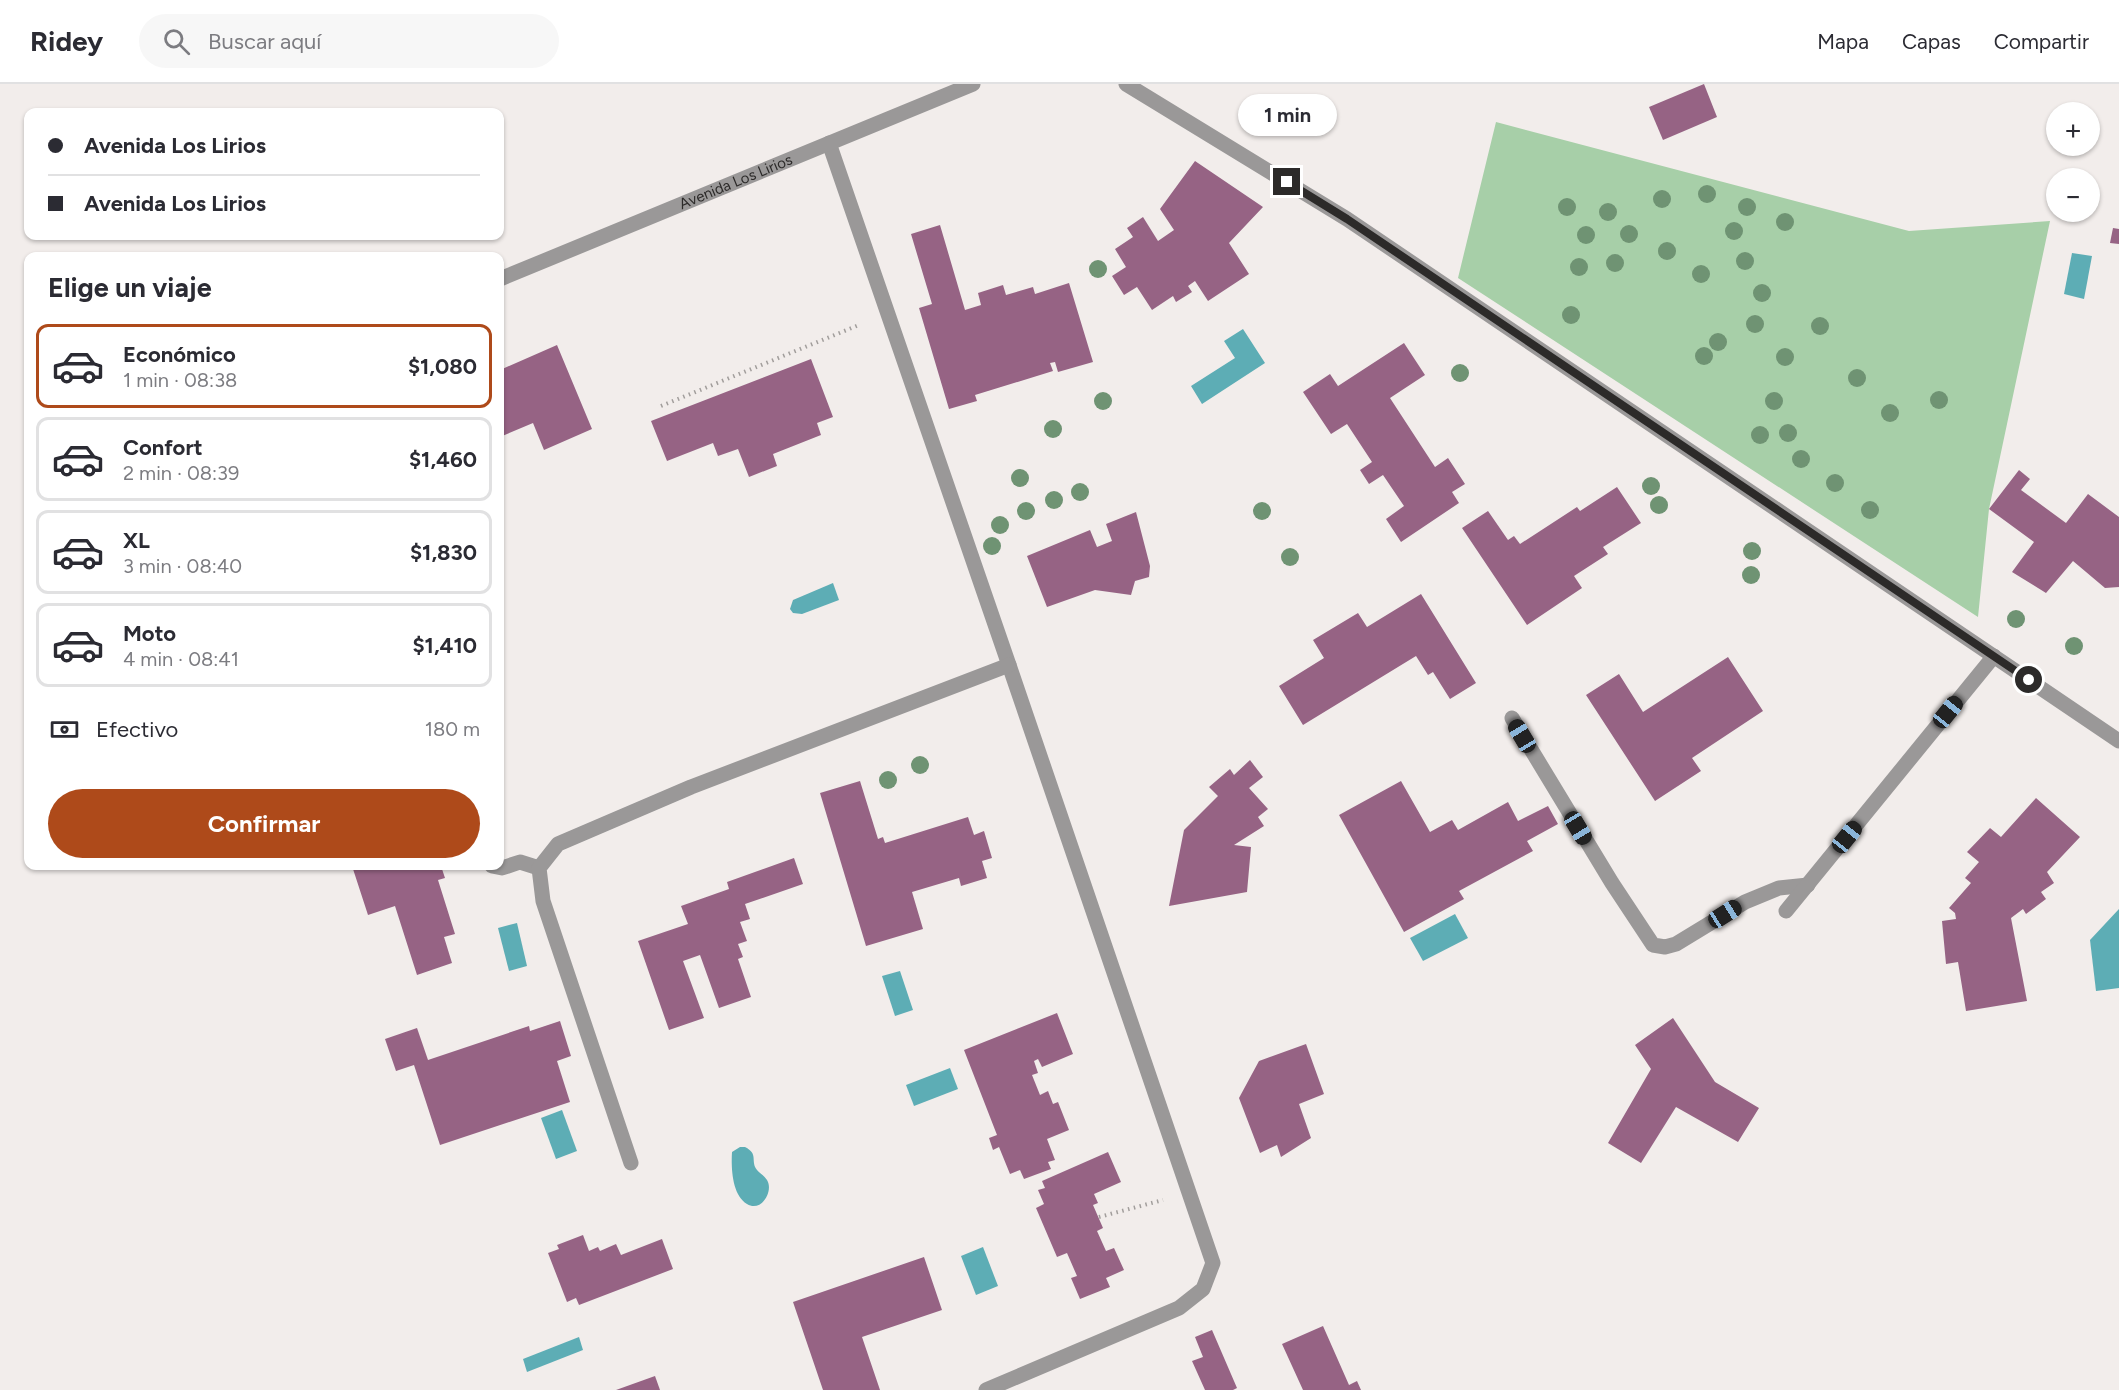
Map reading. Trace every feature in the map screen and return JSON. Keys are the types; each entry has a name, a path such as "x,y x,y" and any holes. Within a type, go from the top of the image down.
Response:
{"street":[{"name":"Avenida Los Lirios","path":"504,277 973,84"},
{"path":"1126,84 1347,219 2119,741"},
{"path":"829,143 1010,665 1213,1263 1203,1289 1179,1308 986,1390"},
{"path":"1786,911 1994,656"},
{"path":"632,1163 543,901 539,868 558,844 691,787 1010,665"},
{"path":"1512,718 1612,884 1653,945 1665,947 1676,944 1744,902 1779,888 1808,885"},
{"path":"504,867 520,862 539,868"}],"path":[{"path":"661,406 859,325"},
{"path":"1099,1217 1162,1200"}],"green space":[{"path":"1496,122 1909,231 2050,222 1989,509 1978,617 1458,278"}],"water":[{"path":"2072,253 2092,256 2084,299 2064,294"},
{"path":"1243,329 1265,363 1202,404 1191,386 1235,358 1224,341"},
{"path":"833,583 839,600 802,614 793,613 790,609 793,600"},
{"path":"2119,909 2119,988 2096,991 2090,940"},
{"path":"1455,914 1468,938 1423,961 1410,938"},
{"path":"517,923 527,966 509,971 498,928"},
{"path":"900,971 913,1010 895,1016 882,976"},
{"path":"950,1068 958,1089 914,1106 906,1085"},
{"path":"562,1110 577,1151 556,1159 541,1118"},
{"path":"745,1147 752,1152 755,1167 766,1178 769,1185 765,1200 757,1206 747,1204 742,1200 735,1188 732,1152"},
{"path":"983,1247 998,1286 976,1295 961,1256"},
{"path":"579,1337 583,1350 527,1372 523,1359"}],"building":[{"path":"1704,84 1717,117 1663,140 1649,107"},
{"path":"1195,161 1263,207 1229,243 1249,274 1208,301 1195,281 1188,286 1192,292 1176,302 1173,296 1152,310 1137,287 1124,295 1112,276 1126,267 1115,249 1133,237 1127,228 1143,217 1158,241 1174,230 1160,209"},
{"path":"940,225 965,310 981,305 978,293 1003,285 1006,295 1033,287 1035,294 1069,283 1093,362 1058,372 1055,362 1050,363 1053,371 975,395 977,401 949,409 919,308 932,304 911,234"},
{"path":"2113,228 2119,229 2119,244 2110,243"},
{"path":"1404,343 1425,375 1390,398 1435,467 1448,458 1465,484 1452,492 1459,503 1401,542 1386,519 1404,506 1383,475 1369,484 1360,470 1372,462 1347,424 1331,434 1303,392 1330,374 1338,386"},
{"path":"557,345 592,429 544,450 533,423 504,435 504,368"},
{"path":"811,359 833,417 817,423 821,435 773,454 777,466 749,477 738,449 718,456 713,443 667,461 651,421"},
{"path":"2019,470 2030,479 2021,490 2066,523 2088,494 2119,517 2119,587 2105,588 2073,561 2046,593 2012,572 2034,542 1989,509"},
{"path":"1617,487 1641,523 1603,547 1608,554 1574,576 1582,588 1527,625 1462,528 1488,511 1508,540 1514,536 1520,544 1577,507 1580,511"},
{"path":"1136,512 1150,566 1149,577 1135,581 1131,595 1095,590 1047,607 1027,556 1090,530 1097,547 1112,541 1106,524"},
{"path":"1421,594 1476,683 1450,699 1433,672 1428,675 1416,656 1303,725 1279,686 1324,658 1313,640 1358,613 1367,627"},
{"path":"1728,657 1763,711 1692,758 1701,771 1655,801 1586,695 1619,674 1643,712"},
{"path":"1250,760 1263,777 1249,788 1268,809 1258,817 1264,826 1234,845 1251,847 1247,892 1169,906 1184,830 1218,796 1209,787 1230,769 1234,775"},
{"path":"860,781 878,839 883,837 885,843 968,817 974,835 984,831 992,858 982,861 987,878 961,886 959,878 912,892 923,929 866,946 820,793"},
{"path":"1401,781 1430,832 1452,820 1458,830 1508,802 1518,821 1548,806 1558,824 1527,841 1533,851 1459,891 1464,899 1404,932 1339,815"},
{"path":"2036,798 2080,837 2047,872 2054,883 2041,892 2046,899 2026,914 2023,909 2011,918 2027,1001 1966,1011 1958,962 1946,964 1942,921 1956,919 1955,913 1949,908 1971,883 1965,878 1979,862 1967,852 1990,828 2001,837"},
{"path":"794,858 803,884 745,904 750,919 740,922 747,941 738,944 743,957 738,959 751,997 719,1008 700,955 683,961 704,1018 669,1030 638,941 688,924 681,906 729,889 727,882"},
{"path":"353,870 442,870 445,878 438,880 455,934 444,937 452,963 417,975 395,906 368,915"},
{"path":"1057,1013 1073,1054 1042,1067 1038,1059 1034,1061 1038,1073 1032,1075 1040,1095 1048,1091 1053,1104 1058,1102 1069,1130 1047,1139 1055,1160 1048,1162 1051,1169 1024,1179 1020,1170 1010,1174 999,1147 993,1150 989,1138 997,1135 964,1050"},
{"path":"1673,1018 1715,1082 1759,1108 1738,1142 1676,1107 1641,1163 1608,1143 1651,1069 1635,1045"},
{"path":"560,1021 571,1056 557,1061 570,1102 440,1145 414,1065 396,1071 385,1039 417,1028 428,1060 529,1026 530,1031"},
{"path":"1306,1044 1324,1094 1299,1104 1311,1138 1281,1157 1277,1145 1260,1153 1239,1098 1259,1061"},
{"path":"1108,1152 1121,1182 1094,1194 1098,1203 1093,1205 1103,1228 1097,1231 1106,1251 1114,1248 1124,1270 1106,1278 1110,1287 1080,1299 1071,1278 1077,1276 1067,1253 1057,1257 1036,1208 1044,1204 1038,1190 1045,1188 1042,1181"},
{"path":"583,1235 589,1251 598,1247 600,1251 616,1244 621,1255 662,1239 673,1269 579,1305 576,1298 567,1302 548,1253 559,1249 557,1245"},
{"path":"924,1257 942,1310 862,1337 880,1390 823,1390 793,1302"},
{"path":"1323,1326 1349,1385 1357,1381 1361,1390 1303,1390 1282,1344"},
{"path":"1212,1330 1237,1388 1233,1390 1205,1390 1192,1361 1203,1357 1195,1337"},
{"path":"655,1376 660,1390 616,1390"}],"route":[{"path":"1287,182 1347,219 2029,680"}]}
